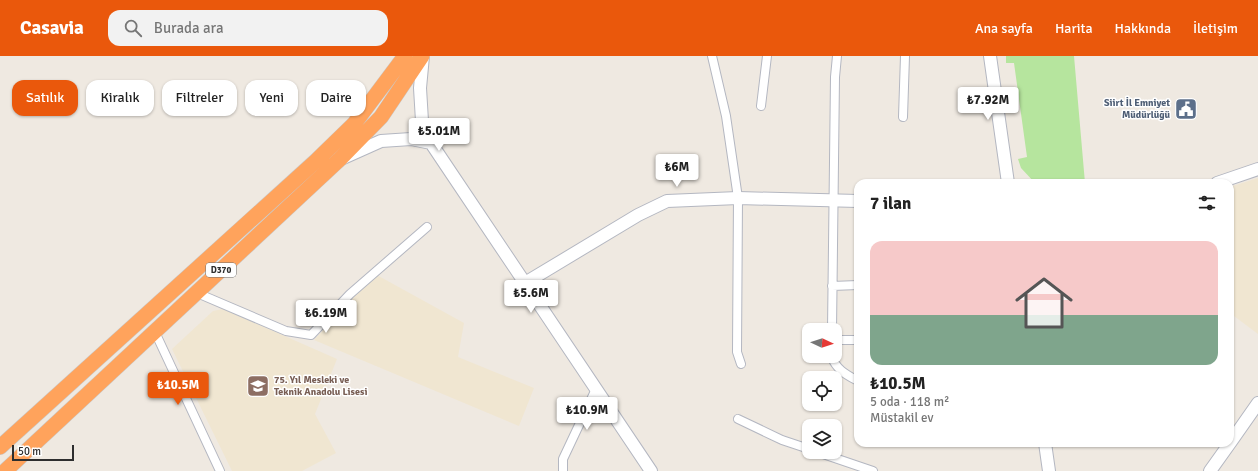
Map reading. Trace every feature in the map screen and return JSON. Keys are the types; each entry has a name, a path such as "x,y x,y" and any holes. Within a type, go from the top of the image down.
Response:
{"highway":[{"name":"D370","path":"0,447 322,155 354,124 405,56"},
{"name":"D370","path":"5,471 340,160 381,118 422,56"}],"street":[{"path":"422,56 420,88 422,121 431,143 651,471"},
{"path":"712,56 726,116 738,198 737,352 741,364"},
{"path":"761,106 767,56"},
{"path":"832,323 836,56"},
{"path":"903,117 905,56"},
{"path":"990,56 1007,179"},
{"path":"340,160 381,141 411,139 431,143"},
{"path":"1230,179 1258,170"},
{"path":"525,283 638,214 666,200 738,198 854,201"},
{"path":"197,293 286,331 311,335 350,294 427,227"},
{"path":"832,286 854,285"},
{"path":"155,332 220,471"},
{"path":"842,340 854,340"},
{"path":"834,363 835,366 854,379"},
{"path":"563,471 563,459 596,389"},
{"path":"1234,437 1258,404"},
{"path":"738,419 782,440 802,447"},
{"path":"1046,447 1049,471"},
{"path":"1210,471 1227,447"},
{"path":"838,459 873,471"}],"shaded area":[{"path":"1258,178 1258,334 1234,316 1234,186"},
{"path":"375,274 464,323 458,357 534,388 519,426 314,340"},
{"name":"75. Yıl Mesleki ve Teknik Anadolu Lisesi","path":"223,309 337,359 315,414 336,453 302,471 232,471 172,349 213,311"}],"green space":[{"path":"1006,56 1074,56 1085,179 1031,179 1021,168 1018,159 1027,157 1014,63 1006,63"}],"place":[{"name":"Siirt İl Emniyet Müdürlüğü","path":"1186,109"},
{"name":"75. Yıl Mesleki ve Teknik Anadolu Lisesi","path":"258,386"}]}
